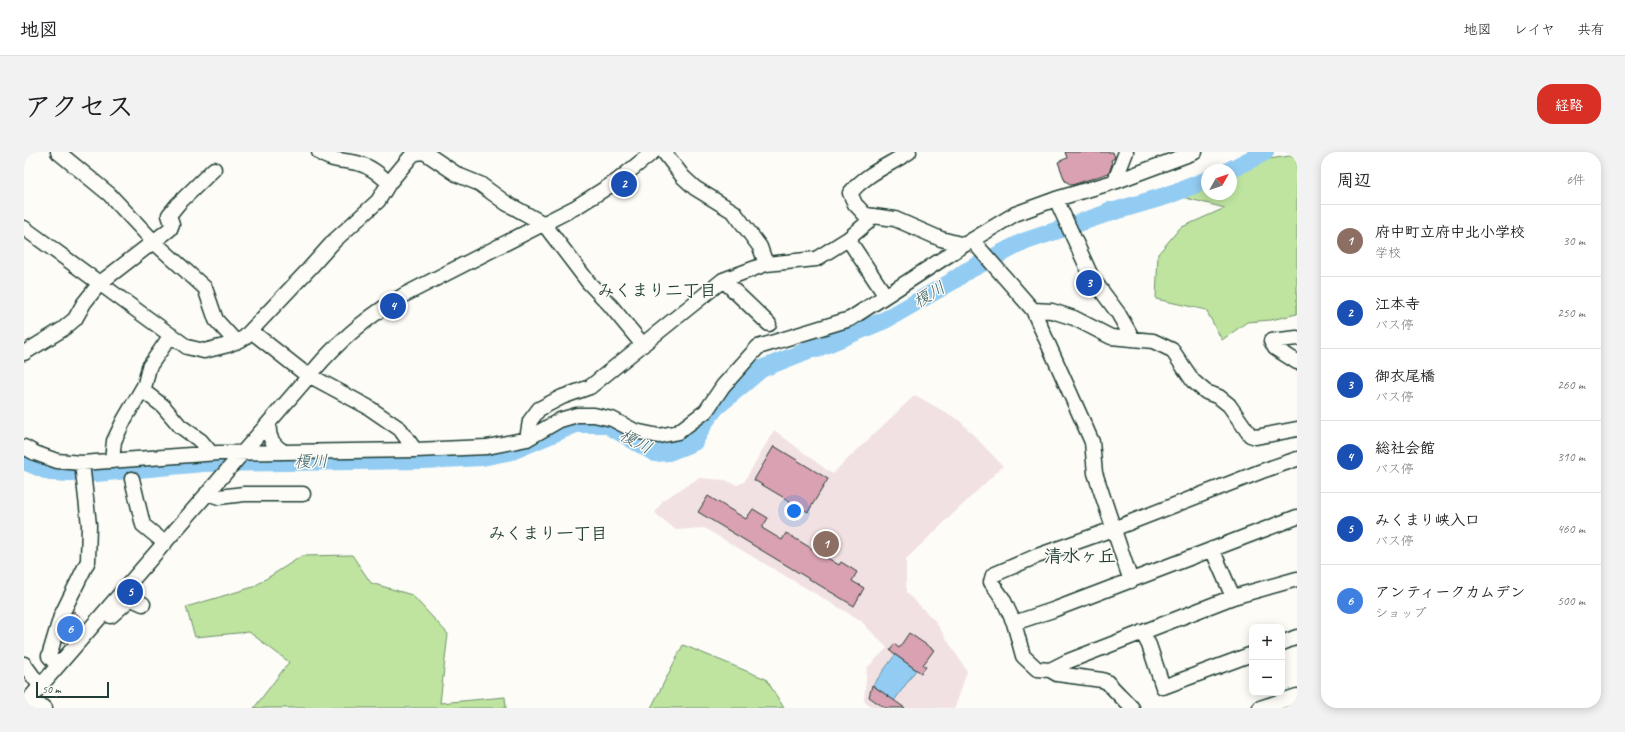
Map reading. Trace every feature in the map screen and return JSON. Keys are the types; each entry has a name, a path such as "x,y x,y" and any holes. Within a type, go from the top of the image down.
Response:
{"street":[{"path":"58,152 109,194 154,242 205,288 216,320 236,342"},
{"path":"319,152 326,158 359,164 376,171 389,183"},
{"path":"24,228 187,347 204,351 236,342 251,331 335,240 378,201 389,183 413,154 423,152 458,175 480,184 506,203 544,224 589,283 610,305 643,345"},
{"path":"664,152 683,177 695,188 734,212 760,247 766,264"},
{"path":"527,439 530,420 539,409 562,396 590,387 723,280 766,264 816,259 848,239 867,223 869,219 855,204 850,193 858,184 876,170 909,152"},
{"path":"1117,181 1116,178 1126,152"},
{"path":"24,447 35,453 57,461 82,463 211,454 487,447 527,439 560,420 577,415 594,415 612,419 635,431 659,436 678,432 706,411 723,386 758,347 850,319 968,242 1015,214 1056,199 1117,181 1195,152"},
{"path":"45,708 26,703 270,420 337,345 369,318 404,295 544,224 604,190 646,154"},
{"path":"24,353 63,329 75,319 84,303 100,284 170,229 172,224 169,215 178,204 214,169"},
{"path":"1056,199 1092,278 1118,313 1132,339"},
{"path":"866,215 895,219 941,239 968,242 1033,310 1092,442 1095,473 1131,581"},
{"path":"848,239 885,295"},
{"path":"723,280 770,324"},
{"path":"1033,310 1052,311 1074,318 1111,337 1153,341 1172,350 1193,381 1206,392 1220,397 1230,405 1250,435 1256,437 1297,429"},
{"path":"251,331 309,376 368,406 400,429 415,450"},
{"path":"112,461 114,441 124,420 146,384 149,367 171,335"},
{"path":"1297,338 1271,341 1275,348 1297,362"},
{"path":"142,390 163,406 180,426 201,441 208,448 211,454"},
{"path":"270,420 270,439 276,447 284,452"},
{"path":"1132,708 1107,682 1057,674 1050,670 1037,668 1023,656 1014,623 1003,599 991,582 993,575 1037,556 1114,529 1262,471 1297,459"},
{"path":"58,666 49,656 61,616 88,561 89,525 82,463"},
{"path":"132,479 143,525 165,543"},
{"path":"208,493 219,497 244,494 303,494"},
{"path":"1014,623 1131,581 1297,517"},
{"path":"1212,549 1233,597"},
{"path":"1050,670 1066,662 1233,597 1297,579"},
{"path":"104,613 107,616 112,616 129,600 134,600 144,604"},
{"path":"1142,632 1149,645 1163,687 1249,655"},
{"path":"1285,642 1297,636"},
{"path":"24,664 40,686"},
{"path":"1260,708 1287,696"}],"shaded area":[{"path":"915,395 959,420 1003,466 906,559 906,592 935,621 967,671 955,708 873,708 864,701 867,668 887,648 860,620 704,528 676,530 655,513 663,500 699,478 725,480 737,485 744,482 774,430 832,474"}],"green space":[{"path":"1297,155 1297,314 1271,320 1247,322 1222,340 1206,310 1156,299 1158,254 1180,228 1225,208 1159,191 1201,177 1201,200 1237,200 1237,164"},
{"path":"352,555 371,583 412,595 448,634 440,703 505,697 506,708 254,708 289,662 249,632 195,637 186,607 253,587 302,556"},
{"path":"683,645 766,679 784,708 651,708"}],"water":[{"path":"895,655 916,670 894,701 873,685"}],"building":[{"path":"1065,152 1113,152 1115,158 1111,160 1112,164 1109,173 1072,185 1065,181 1058,162 1067,158"},
{"path":"774,446 828,479 808,512 754,480"},
{"path":"708,496 746,519 753,509 768,518 762,528 782,540 786,533 839,565 841,562 857,572 852,581 864,588 854,606 698,512"},
{"path":"74,611 84,621 64,643 62,641 69,619"},
{"path":"909,633 934,650 923,665 926,667 921,673 890,651 894,644 899,648"},
{"path":"872,685 905,708 885,708 869,697"}],"waterway":[{"name":"榎川","path":"1237,166 1265,152"},
{"name":"榎川","path":"24,461 50,472 96,473 203,463 424,460 482,457 512,451 576,424 606,424 655,453 669,452 694,442 706,420 716,407 761,369 814,348 817,349 817,347 885,320 953,281 965,272 1023,242 1108,213 1109,211 1115,211 1169,195 1201,182"}],"place":[{"name":"江本寺","path":"624,184"},
{"name":"御衣尾橋","path":"1089,283"},
{"name":"総社会館","path":"393,306"},
{"name":"府中町立府中北小学校","path":"826,544"},
{"name":"みくまり峡入口","path":"130,592"},
{"name":"アンティークカムデン","path":"70,629"}],"district":[{"name":"みくまり二丁目","path":"657,290"},
{"name":"みくまり一丁目","path":"548,533"},
{"name":"清水ヶ丘","path":"1080,556"}]}
